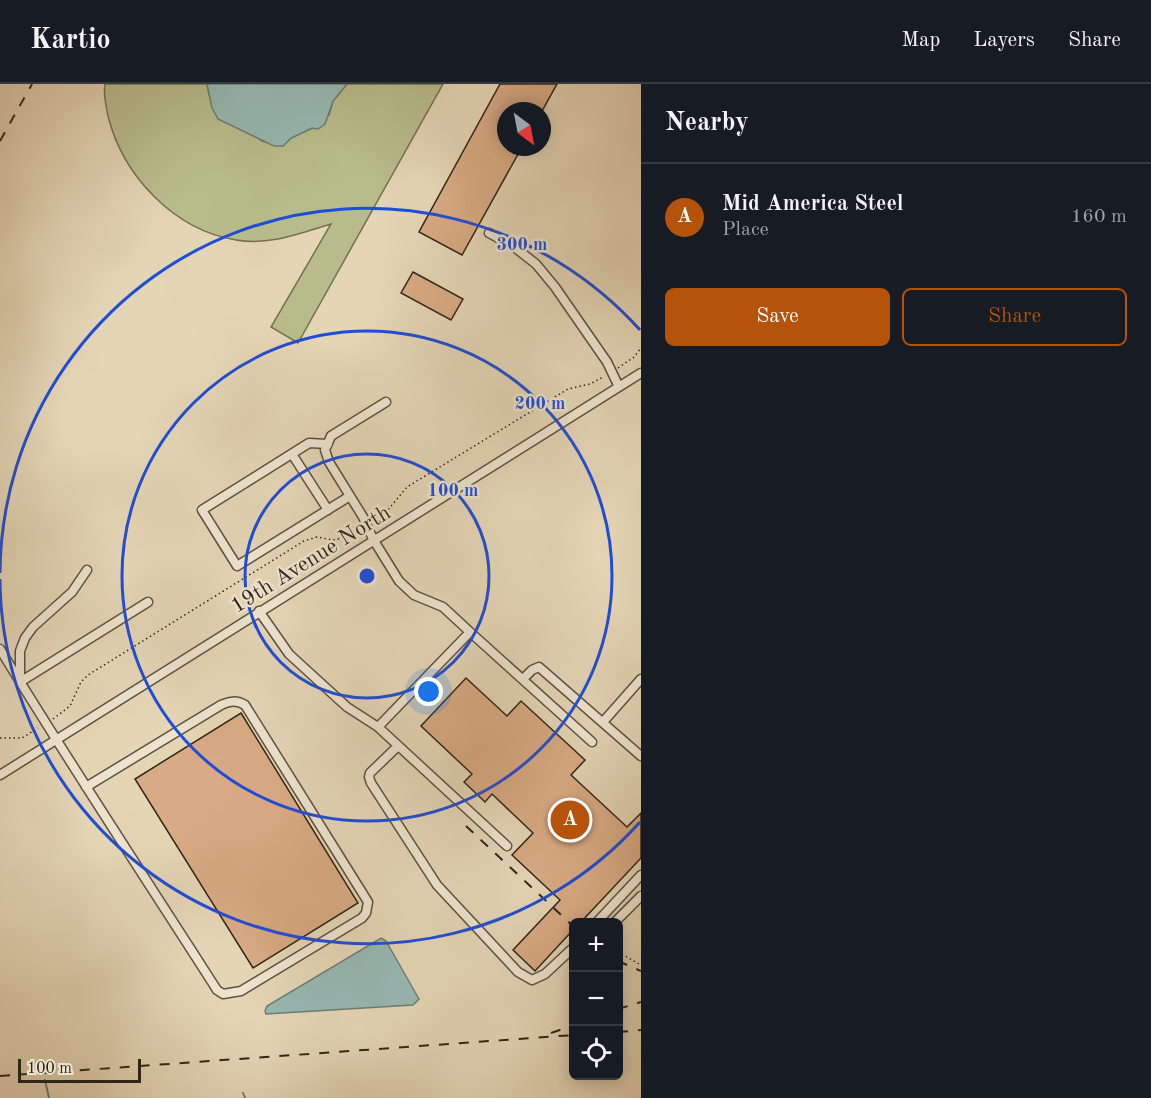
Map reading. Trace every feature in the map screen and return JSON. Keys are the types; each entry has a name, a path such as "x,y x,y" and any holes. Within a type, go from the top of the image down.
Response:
{"street":[{"path":"489,233 513,246 536,264 555,287 612,372 619,387"},
{"name":"19th Avenue North","path":"0,775 641,373"},
{"path":"386,402 331,436 326,450 329,462 366,523 373,539 406,589 414,595 443,607 591,742"},
{"path":"328,444 309,443 202,510 237,566 350,496"},
{"path":"292,454 328,510"},
{"path":"20,682 20,651 25,638 33,627 72,592 87,570"},
{"path":"20,682 148,602"},
{"path":"259,611 289,654 347,707 378,727 507,846"},
{"path":"378,727 470,632"},
{"path":"0,649 3,659 217,990 223,994 241,991 362,918 366,913 368,902 245,705 240,702 230,701 221,705 86,787"},
{"path":"523,679 539,667 641,756"},
{"path":"603,722 641,679"},
{"path":"632,689 641,697"},
{"path":"398,746 369,777 437,885 525,977 532,980 545,974 569,951"},
{"path":"601,918 641,875"},
{"path":"619,918 641,896"}],"path":[{"path":"0,738 22,738 70,706 81,682 88,675 304,541 317,537 333,540 343,538 387,511 407,487 568,388 590,384 612,372 634,357 641,348"},
{"path":"623,955 641,966"}],"green space":[{"path":"105,84 207,84 218,119 255,135 262,141 283,146 291,138 312,128 329,115 333,101 347,84 443,84 298,343 271,327 331,224 285,238 261,241 236,240 192,225 154,197 126,159 115,138 108,116"}],"water":[{"path":"207,84 347,84 333,101 325,124 318,129 312,128 291,138 283,146 274,146 218,119 212,108"},
{"path":"381,938 386,941 419,999 413,1005 266,1014 267,1006"}],"building":[{"path":"500,84 557,84 547,102 497,102 497,156 517,156 462,255 419,232"},
{"path":"413,272 463,299 451,320 401,293"},
{"path":"466,678 507,716 521,701 585,760 571,775 627,827 641,813 641,858 585,918 569,918 569,934 535,971 513,950 560,900 512,855 533,833 492,794 485,802 464,782 472,774 421,726"},
{"path":"241,713 358,903 253,968 135,779"}],"waterway":[{"path":"45,1080 49,1098"},
{"path":"243,1093 245,1098"}],"railway":[{"path":"0,141 32,84"},
{"path":"466,826 569,922"},
{"path":"623,963 641,971"},
{"path":"623,1007 641,1002"},
{"path":"551,1033 571,1026"},
{"path":"623,1032 641,1030"},
{"path":"0,1076 569,1035"}],"place":[{"name":"Mid America Steel","path":"570,820"}]}
